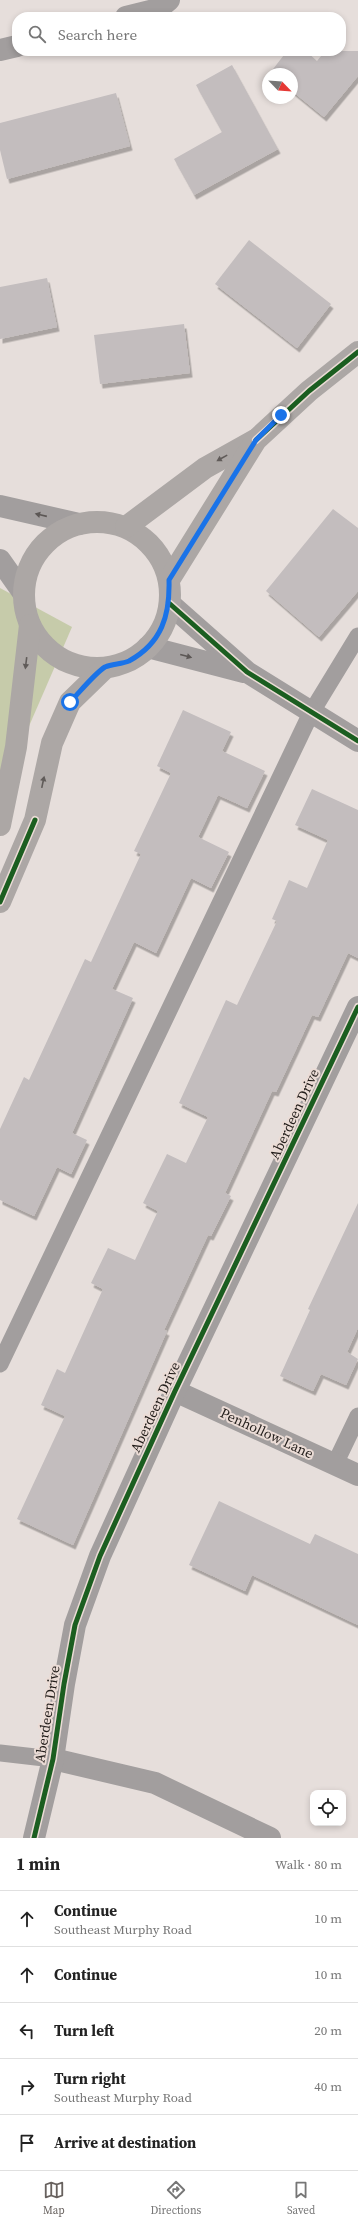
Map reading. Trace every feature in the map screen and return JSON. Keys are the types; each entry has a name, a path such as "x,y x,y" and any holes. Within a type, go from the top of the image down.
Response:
{"main road":[{"path":"126,527 205,468 256,440 309,391 358,352"},
{"path":"169,580 256,440"},
{"path":"0,825 16,746 30,625 24,594 28,569 40,549 57,533 79,524 103,522 126,527 146,540 161,558 169,580 170,604 163,626 148,647 128,661 104,668 80,666 57,656 39,640 30,625"},
{"path":"0,902 35,820 52,743 70,702 104,668"}],"street":[{"path":"146,12 158,9 169,0"},
{"path":"0,50 12,47"},
{"path":"0,506 79,524"},
{"path":"0,560 24,594"},
{"path":"170,604 247,672 311,713 358,740"},
{"path":"148,647 247,672"},
{"name":"Aberdeen Drive","path":"34,1838 53,1759 64,1684 75,1625 100,1556 175,1391 358,1007"},
{"name":"Penhollow Lane","path":"175,1391 358,1475"},
{"path":"53,1759 155,1783 270,1838"}],"lane":[{"path":"0,1364 311,713 358,636"},
{"path":"335,1464 358,1416"},
{"path":"0,1753 53,1759"}],"green space":[{"path":"0,588 72,627 0,793"}],"building":[{"path":"346,51 358,51 358,76 324,117 298,96 298,68 274,68 283,56 312,56 317,61 321,56 346,56"},
{"path":"232,65 278,149 194,195 174,159 222,132 196,85"},
{"path":"116,93 130,146 7,179 0,150 0,123"},
{"path":"249,240 331,304 297,348 215,284"},
{"path":"47,278 57,327 0,339 0,287"},
{"path":"184,324 190,373 100,384 94,335"},
{"path":"333,509 358,528 358,591 319,637 266,591"},
{"path":"183,710 231,732 222,751 265,771 247,808 218,795 198,837 229,852 211,888 191,878 156,953 134,942 112,989 133,998 72,1133 87,1140 71,1174 57,1167 34,1216 0,1200 0,1129 24,1077 29,1080 85,959 91,962 141,854 134,851 171,773 157,766"},
{"path":"312,789 358,810 358,958 348,953 318,1017 312,1015 276,1092 272,1091 225,1193 231,1196 211,1236 208,1235 164,1330 167,1331 73,1545 17,1519 65,1416 41,1405 57,1369 65,1373 103,1289 91,1283 108,1248 135,1260 158,1211 143,1203 167,1154 186,1163 208,1117 179,1103 226,1000 237,1005 277,921 272,919 289,880 307,888 328,840 295,825"},
{"path":"358,1203 358,1328 347,1352 358,1359 346,1385 321,1374 313,1391 280,1376 310,1310 308,1309"},
{"path":"219,1501 310,1544 315,1534 358,1554 358,1625 252,1575 245,1591 189,1565"}],"cycle path":[{"path":"256,440 309,391 358,352"},
{"path":"170,604 247,672 358,741"},
{"path":"0,902 35,820"},
{"path":"34,1838 53,1759 64,1684 75,1625 100,1556 175,1391 358,1007"}],"route":[{"path":"70,702 104,668 128,661 148,647 163,626 170,604 169,580 256,440 281,415"}]}
